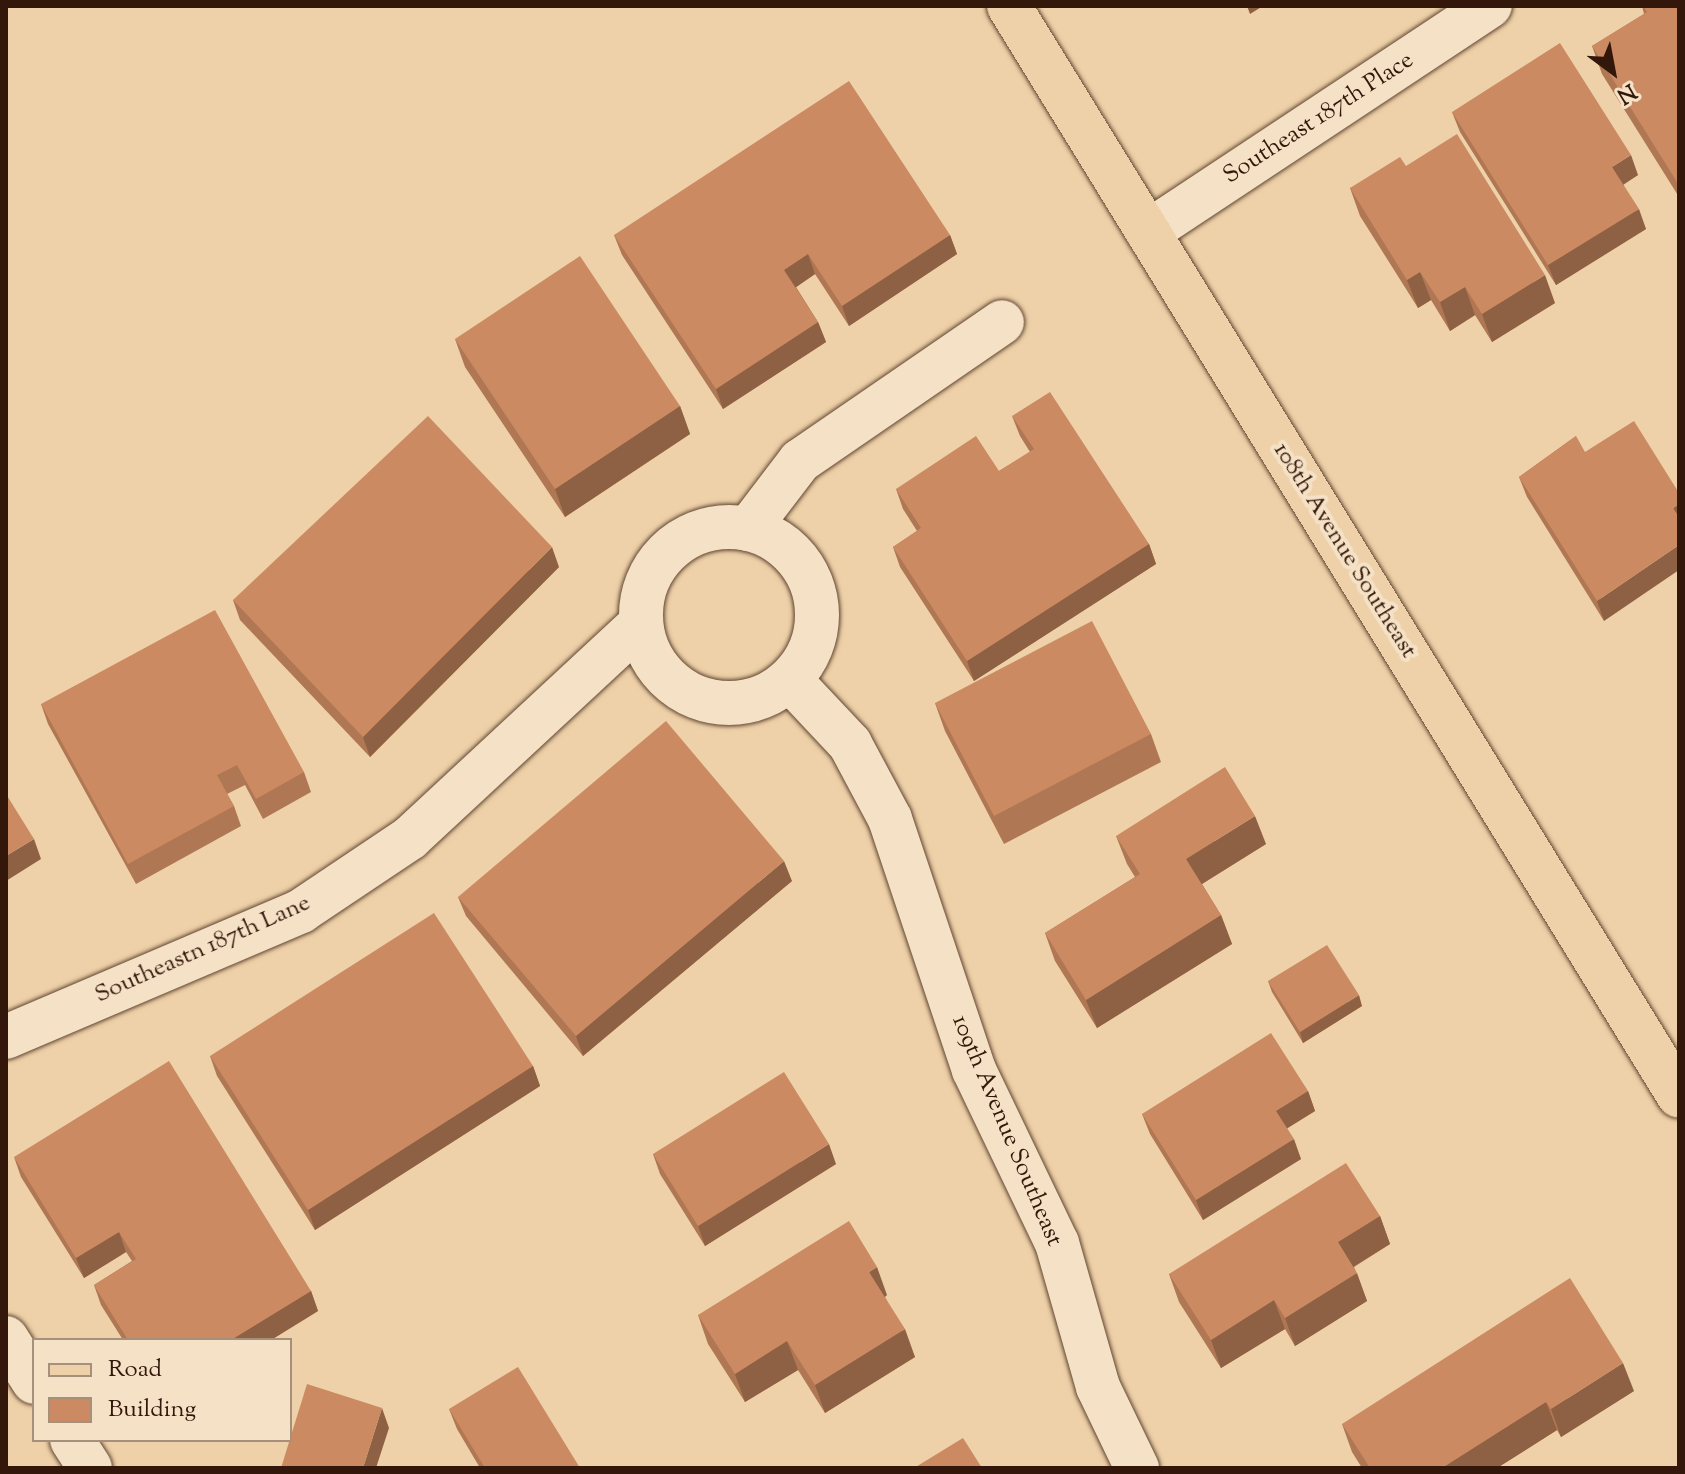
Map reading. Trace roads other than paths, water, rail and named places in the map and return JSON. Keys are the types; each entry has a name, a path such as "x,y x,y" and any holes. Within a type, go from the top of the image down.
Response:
{"main road":[{"name":"108th Avenue Southeast","path":"1009,6 1679,1096"}],"street":[{"name":"Southeast 187th Place","path":"1148,232 1490,6"},
{"path":"748,529 800,461 1002,322"},
{"path":"748,529 795,556 817,605 807,658 790,680 740,704 698,698 663,675 640,624 641,596 670,549 707,530 748,529"},
{"name":"Southeastn 187th Lane","path":"6,1037 301,911 410,838 640,624"},
{"name":"109th Avenue Southeast","path":"790,680 850,744 890,819 974,1070 1057,1243 1098,1387 1137,1468"},
{"path":"6,1338 32,1379"},
{"path":"73,1442 90,1468"}]}
